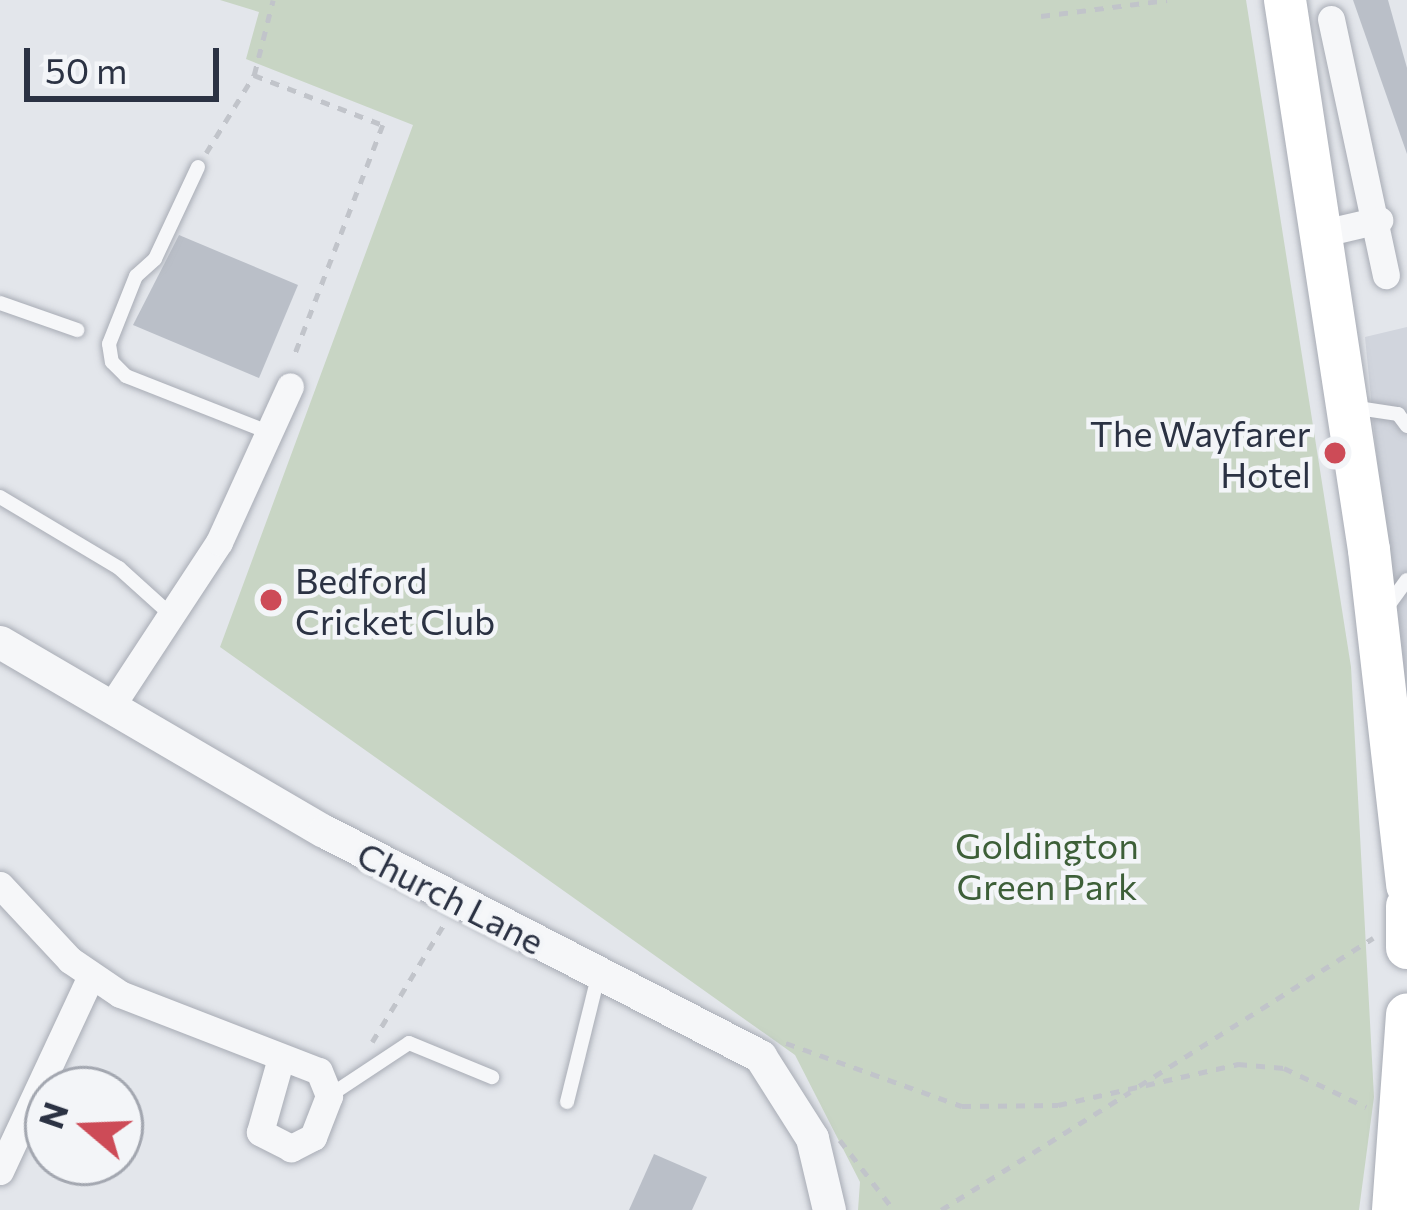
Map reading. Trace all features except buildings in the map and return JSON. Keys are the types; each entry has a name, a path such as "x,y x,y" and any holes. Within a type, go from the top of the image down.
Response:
{"main road":[{"path":"1285,0 1378,620 1399,730 1407,886"},
{"path":"1407,906 1407,948"},
{"path":"1393,1210 1407,1013"}],"street":[{"path":"1331,19 1353,89 1386,275"},
{"path":"1297,100 1353,89"},
{"path":"1319,233 1378,220"},
{"path":"112,706 171,615 271,433 290,386"},
{"name":"Church Lane","path":"0,642 457,900 760,1056 812,1138 829,1210"},
{"path":"0,885 91,976 281,1058 329,1089 305,1145 269,1141 259,1117 281,1058"},
{"path":"0,1171 91,976"}],"lane":[{"path":"198,167 154,259 136,276 109,344 112,362 126,376 271,433"},
{"path":"0,303 77,330"},
{"path":"1346,406 1398,414 1407,426"},
{"path":"0,497 119,568 171,615"},
{"path":"1378,620 1407,580"},
{"path":"567,1102 599,974"},
{"path":"329,1089 409,1043 492,1077"}],"path":[{"path":"198,167 254,75 273,0"},
{"path":"1041,16 1167,0"},
{"path":"254,75 383,125 295,336 290,386"},
{"path":"329,1089 412,988 457,900"},
{"path":"941,1210 1407,916"},
{"path":"760,1056 796,1042 962,1106 1058,1105 1238,1064 1284,1068 1402,1128"},
{"path":"812,1138 848,1141 893,1210"}],"shaded area":[{"path":"1407,327 1407,764 1365,337"}],"green space":[{"name":"Goldington Green Park","path":"220,0 1246,0 1351,667 1374,1097 1359,1210 858,1210 860,1182 795,1055 220,647 413,125 246,59 259,12"}],"place":[{"name":"The Wayfarer Hotel","path":"1335,453"},
{"name":"Bedford Cricket Club","path":"271,600"}]}
